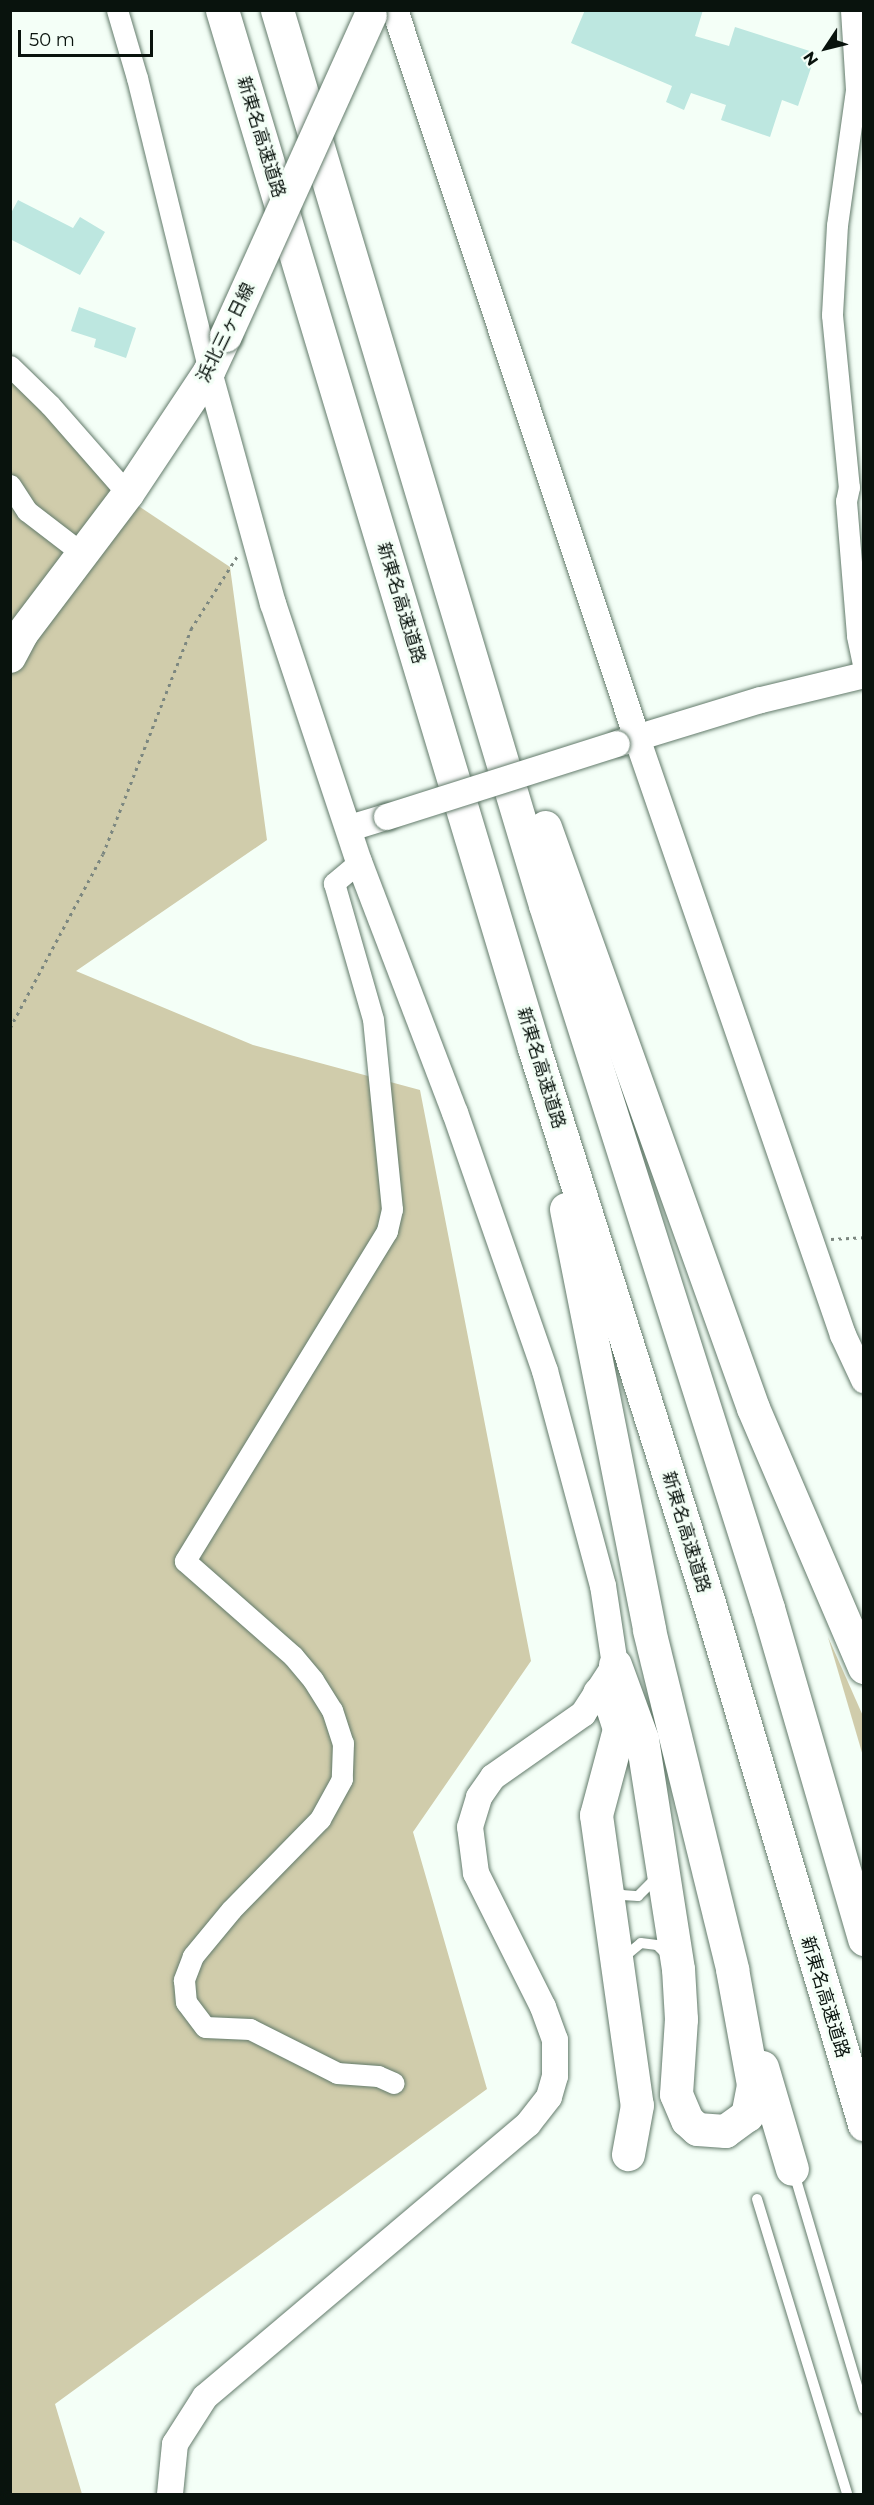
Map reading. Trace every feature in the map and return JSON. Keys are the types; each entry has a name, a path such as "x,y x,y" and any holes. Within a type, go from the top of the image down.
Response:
{"highway":[{"name":"新東名高速道路","path":"222,10 534,1048 709,1603 864,2124"},
{"path":"277,10 354,260 545,905 768,1608 864,1939"},
{"path":"354,260 570,901 753,1408 864,1667"},
{"path":"534,1048 649,1630 732,1970 792,2169"},
{"path":"607,1679 642,1739 660,1869 678,1969 681,2019 676,2094 687,2120 697,2129 711,2132 737,2125 753,2101 753,2085 732,1970"},
{"path":"607,1679 611,1704 619,1729 596,1815 601,1871 637,2105 628,2154"}],"main road":[{"name":"浜北三ヶ日線","path":"10,657 22,634 128,494 209,372 379,12"}],"street":[{"path":"117,10 137,78 209,372 273,604 350,828 359,862 455,1113 545,1371 603,1586 607,1679 583,1714 494,1777 476,1803 470,1827 476,1873 552,2029 556,2065 549,2097 528,2124 205,2397 175,2444 170,2494"},
{"path":"851,10 856,90 837,225 832,315 849,487 846,501 856,636 864,670"},
{"path":"379,12 627,741 811,1240 855,1366 864,1380"},
{"path":"10,366 50,405 128,494"},
{"path":"10,485 27,511 83,554"},
{"path":"350,828 761,700 864,675"},
{"path":"359,862 334,884 373,1019 392,1209 387,1231 185,1562 293,1656 313,1680 332,1710 343,1743 342,1779 320,1819 231,1910 193,1956 184,1980 186,2002 206,2027 250,2029 338,2073 378,2076 394,2082"}],"lane":[{"path":"601,1871 614,1888 630,1897 650,1887 660,1869"},
{"path":"617,1972 627,1953 641,1943 657,1945 678,1969"},
{"path":"792,2169 864,2409"},
{"path":"757,2199 847,2494"}],"path":[{"path":"10,1028 103,854 191,629 254,529"},
{"path":"811,1240 864,1237"}],"shaded area":[{"path":"10,374 134,503 230,567 267,840 76,971 253,1045 420,1090 531,1661 413,1832 487,2089 55,2404 82,2494 10,2494"},
{"path":"828,1637 863,1716 863,1756"}],"building":[{"path":"585,10 703,10 695,36 729,46 735,27 816,53 798,106 782,100 770,137 721,120 726,105 691,93 684,110 666,102 672,86 571,43"},
{"path":"18,200 73,228 80,217 105,232 80,275 10,239 10,215"},
{"path":"79,307 136,328 126,358 94,347 96,339 71,331"}]}
